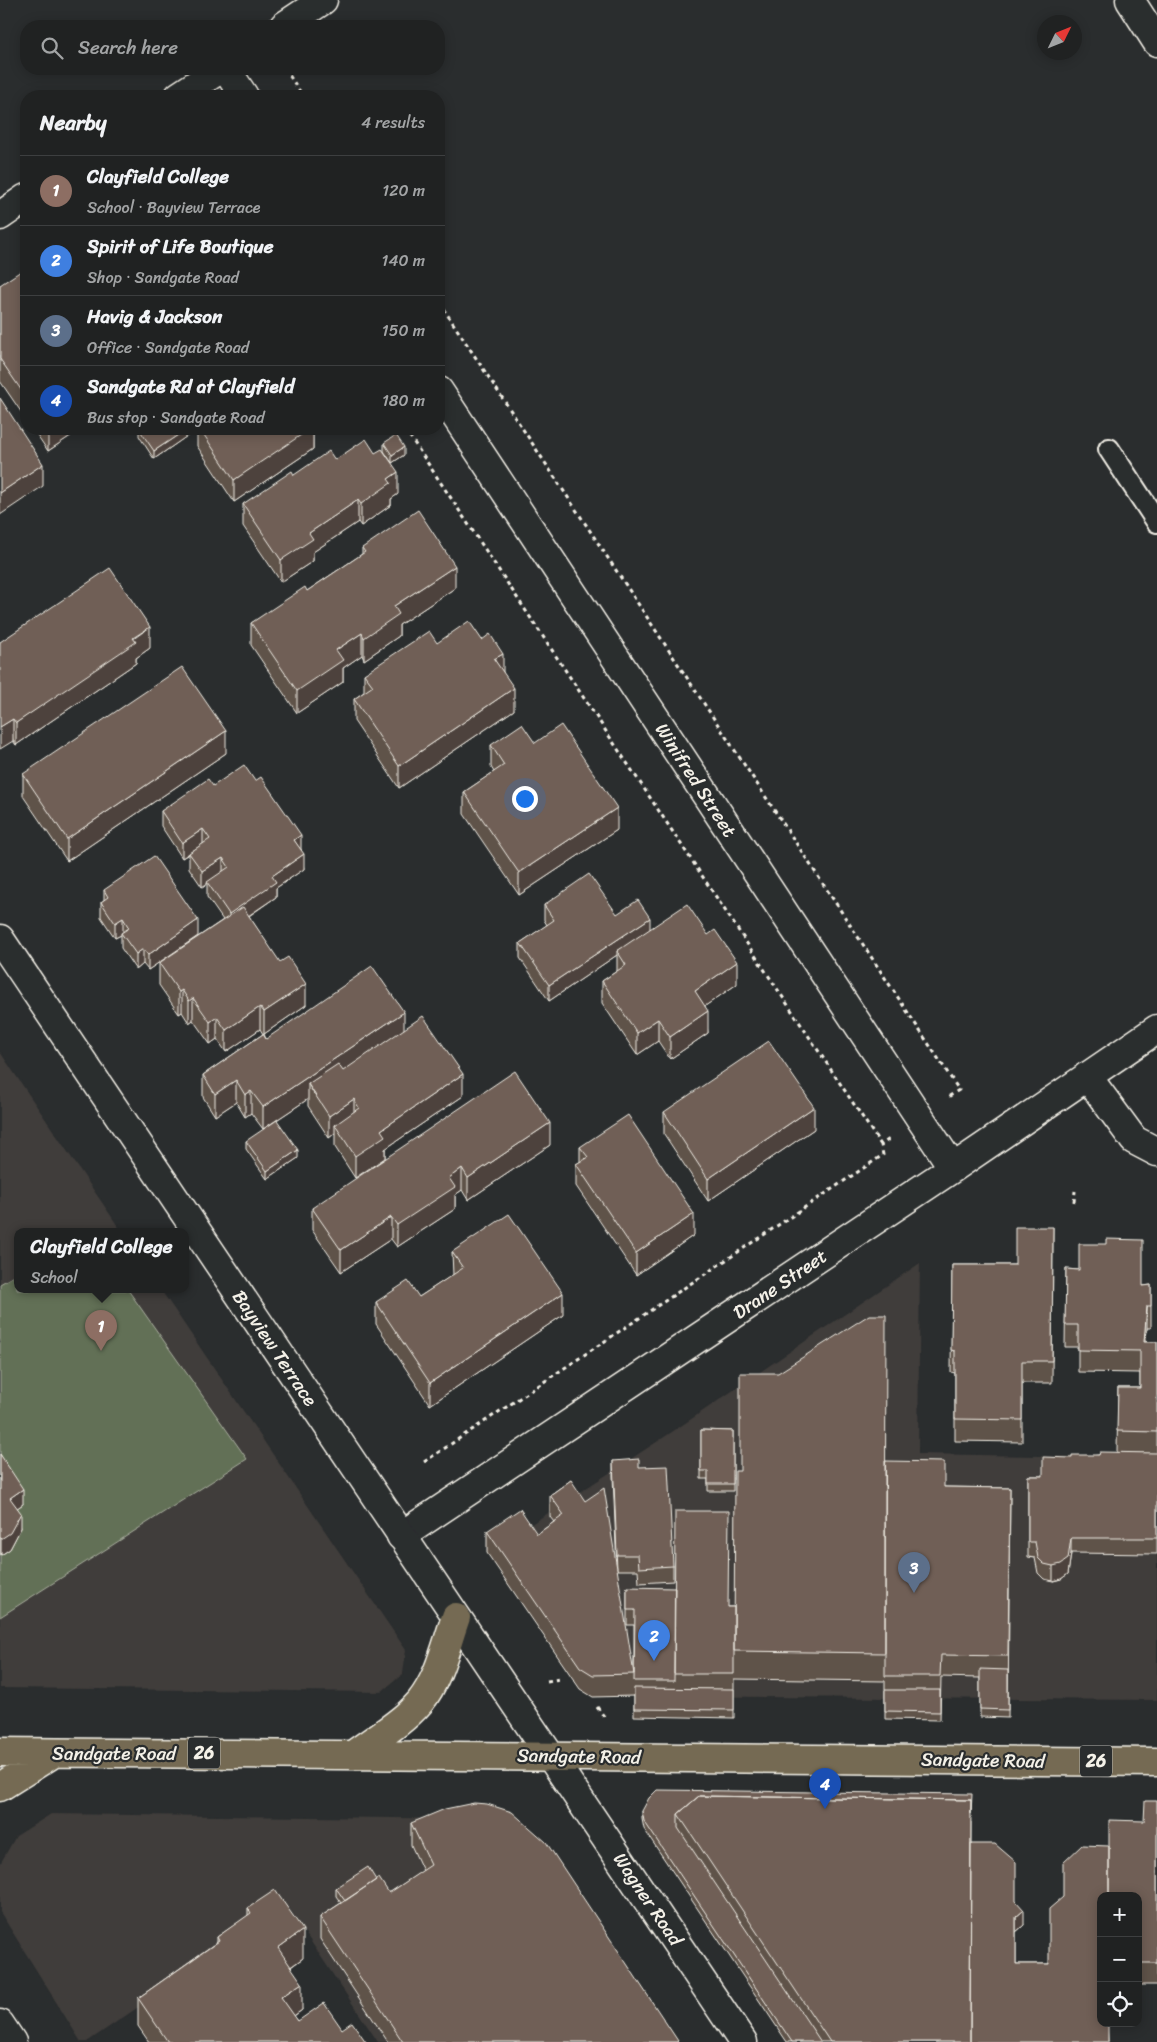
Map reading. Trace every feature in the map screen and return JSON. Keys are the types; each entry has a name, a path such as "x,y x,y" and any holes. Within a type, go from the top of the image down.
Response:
{"highway":[{"path":"354,1754 408,1714 420,1701 434,1676 456,1617"},
{"name":"Sandgate Road","path":"0,1752 1157,1762"},
{"path":"0,1787 54,1753"}],"street":[{"path":"293,20 323,0"},
{"path":"1130,0 1157,42"},
{"path":"188,90 211,75"},
{"path":"230,75 240,90"},
{"path":"0,216 20,202"},
{"name":"Winifred Street","path":"445,400 953,1168"},
{"name":"Bayview Terrace","path":"0,939 401,1536 552,1756"},
{"name":"Drane Street","path":"401,1536 953,1168 1157,1029"},
{"path":"1087,1076 1134,1140 1157,1152"},
{"name":"Wagner Road","path":"552,1756 743,2042"},
{"path":"0,2024 12,2042"}],"lane":[{"path":"1109,449 1157,522"}],"path":[{"path":"289,75 299,90"},
{"path":"445,311 959,1090 941,1102"},
{"path":"409,435 881,1145 883,1155 424,1462"},
{"path":"881,1145 894,1136"},
{"path":"1074,1202 1075,1191"},
{"path":"547,1681 560,1679"},
{"path":"597,1707 605,1718"}],"shaded area":[{"path":"0,1052 119,1228 14,1228 14,1293 163,1293 406,1650 403,1674 381,1692 0,1688"},
{"path":"920,1263 918,1454 1157,1458 1157,1700 634,1696 580,1689 487,1553 678,1428"},
{"path":"51,1814 480,1819 667,2042 378,2042 287,1906 87,2042 81,2042 0,1912 0,1864 16,1836"}],"green space":[{"path":"14,1276 14,1293 130,1293 247,1459 0,1617 0,1284"}],"building":[{"path":"20,272 20,388 0,359 0,285"},
{"path":"0,398 20,429 20,435 24,435 43,464 0,493"},
{"path":"143,435 178,435 154,451"},
{"path":"204,435 301,435 234,480"},
{"path":"396,435 404,447 392,455 384,443"},
{"path":"366,439 375,453 382,449 398,472 388,479 391,483 361,504 358,500 309,533 313,539 281,560 243,504 292,471 294,475 329,451 335,460"},
{"path":"418,510 455,566 394,606 399,614 364,638 362,633 336,650 343,660 297,691 251,623 305,587 307,591 365,552 362,548"},
{"path":"110,568 150,627 133,638 136,642 16,723 13,719 0,727 0,642"},
{"path":"469,621 482,640 490,634 503,654 494,659 514,688 399,766 354,699 373,686 364,674 429,631 437,643"},
{"path":"182,667 226,731 67,839 23,774"},
{"path":"522,724 535,743 561,725 617,808 519,873 464,792 504,765 491,745"},
{"path":"244,765 255,781 261,777 301,835 294,840 304,854 272,876 276,882 229,914 207,882 229,867 223,858 202,871 189,853 210,839 203,829 182,843 161,811 208,779 213,786"},
{"path":"154,856 198,920 148,955 143,949 136,954 121,933 129,928 123,918 115,923 101,902 108,897 104,890"},
{"path":"589,874 617,914 638,900 650,918 549,985 520,943 554,920 544,905"},
{"path":"687,904 708,935 715,930 737,962 695,991 708,1011 670,1037 658,1019 637,1033 602,981 626,965 617,951"},
{"path":"243,907 280,962 288,957 306,984 264,1012 260,1007 226,1030 217,1017 210,1022 193,998 189,1001 182,990 179,992 159,963"},
{"path":"372,966 404,1012 263,1107 251,1091 245,1095 236,1080 215,1094 203,1075 263,1034 266,1039"},
{"path":"423,1016 463,1074 381,1130 385,1136 355,1156 335,1125 359,1108 354,1099 329,1116 308,1084 338,1064 343,1071"},
{"path":"769,1041 814,1107 708,1179 664,1112"},
{"path":"515,1071 550,1123 468,1178 462,1168 449,1178 455,1187 397,1225 391,1217 341,1250 312,1208"},
{"path":"628,1115 694,1214 636,1253 576,1164 588,1157 580,1147"},
{"path":"277,1120 298,1150 267,1171 246,1141"},
{"path":"509,1214 563,1293 430,1383 376,1302 408,1281 419,1297 463,1268 452,1252"},
{"path":"1015,1227 1053,1227 1052,1361 1022,1361 1022,1420 955,1419 955,1351 951,1350 952,1265 1015,1265"},
{"path":"1106,1239 1143,1240 1143,1286 1151,1285 1151,1306 1147,1306 1144,1342 1157,1342 1157,1432 1117,1431 1118,1388 1140,1388 1140,1351 1078,1350 1078,1325 1065,1325 1066,1269 1079,1270 1079,1244 1106,1244"},
{"path":"869,1315 886,1315 885,1653 734,1651 735,1471 740,1471 740,1373 778,1373"},
{"path":"701,1430 733,1431 733,1484 708,1484 708,1471 701,1471"},
{"path":"1100,1452 1157,1453 1157,1538 1071,1538 1068,1559 1061,1564 1053,1566 1044,1564 1038,1558 1035,1542 1028,1542 1028,1476 1043,1476 1043,1457 1072,1458 1072,1455 1099,1455"},
{"path":"0,1454 23,1489 10,1498 21,1513 10,1533 1,1539 0,1537"},
{"path":"639,1459 639,1467 668,1466 673,1566 639,1568 638,1555 617,1555 613,1461"},
{"path":"885,1461 944,1462 944,1487 1010,1488 1008,1656 941,1655 940,1676 885,1676"},
{"path":"571,1480 585,1501 604,1488 634,1674 593,1675 580,1667 487,1531 520,1509 537,1534 564,1515 550,1495"},
{"path":"675,1511 729,1511 728,1607 734,1607 734,1674 674,1674"},
{"path":"627,1587 675,1588 674,1681 634,1681 635,1610 627,1610"},
{"path":"980,1669 1008,1670 1008,1710 980,1709"},
{"path":"634,1688 734,1689 734,1710 634,1709"},
{"path":"885,1690 940,1690 940,1712 885,1711"},
{"path":"657,1790 972,1794 971,1814 971,1800 699,1796 678,1814 678,1828 821,2042 792,2042 644,1821 642,1811 649,1798"},
{"path":"699,1796 971,1800 970,2042 830,2042 678,1814"},
{"path":"1145,1801 1157,1801 1157,1963 1142,1963 1142,1892 1109,1892 1109,1820 1144,1821"},
{"path":"474,1803 487,1804 512,1812 546,1842 677,2042 403,2042 320,1917 379,1878 389,1893 431,1865 411,1823 445,1809"},
{"path":"971,1844 995,1844 1016,1862 1016,1901 1024,1910 1016,1917 1016,1964 1049,1964 1049,1909 1063,1897 1063,1863 1082,1845 1109,1846 1109,1892 1097,1892 1097,2027 1108,2027 1108,2042 970,2042"},
{"path":"368,1867 376,1880 345,1901 336,1888"},
{"path":"275,1890 303,1930 278,1948 302,1983 281,1997 298,2021 324,2003 342,2029 352,2022 366,2042 168,2042 138,1998 219,1941 217,1937 251,1913 248,1908"}],"place":[{"name":"Clayfield College","path":"101,1351"},
{"name":"Havig & Jackson","path":"914,1593"},
{"name":"Spirit of Life Boutique","path":"654,1661"},
{"name":"Sandgate Rd at Clayfield","path":"825,1809"}]}
